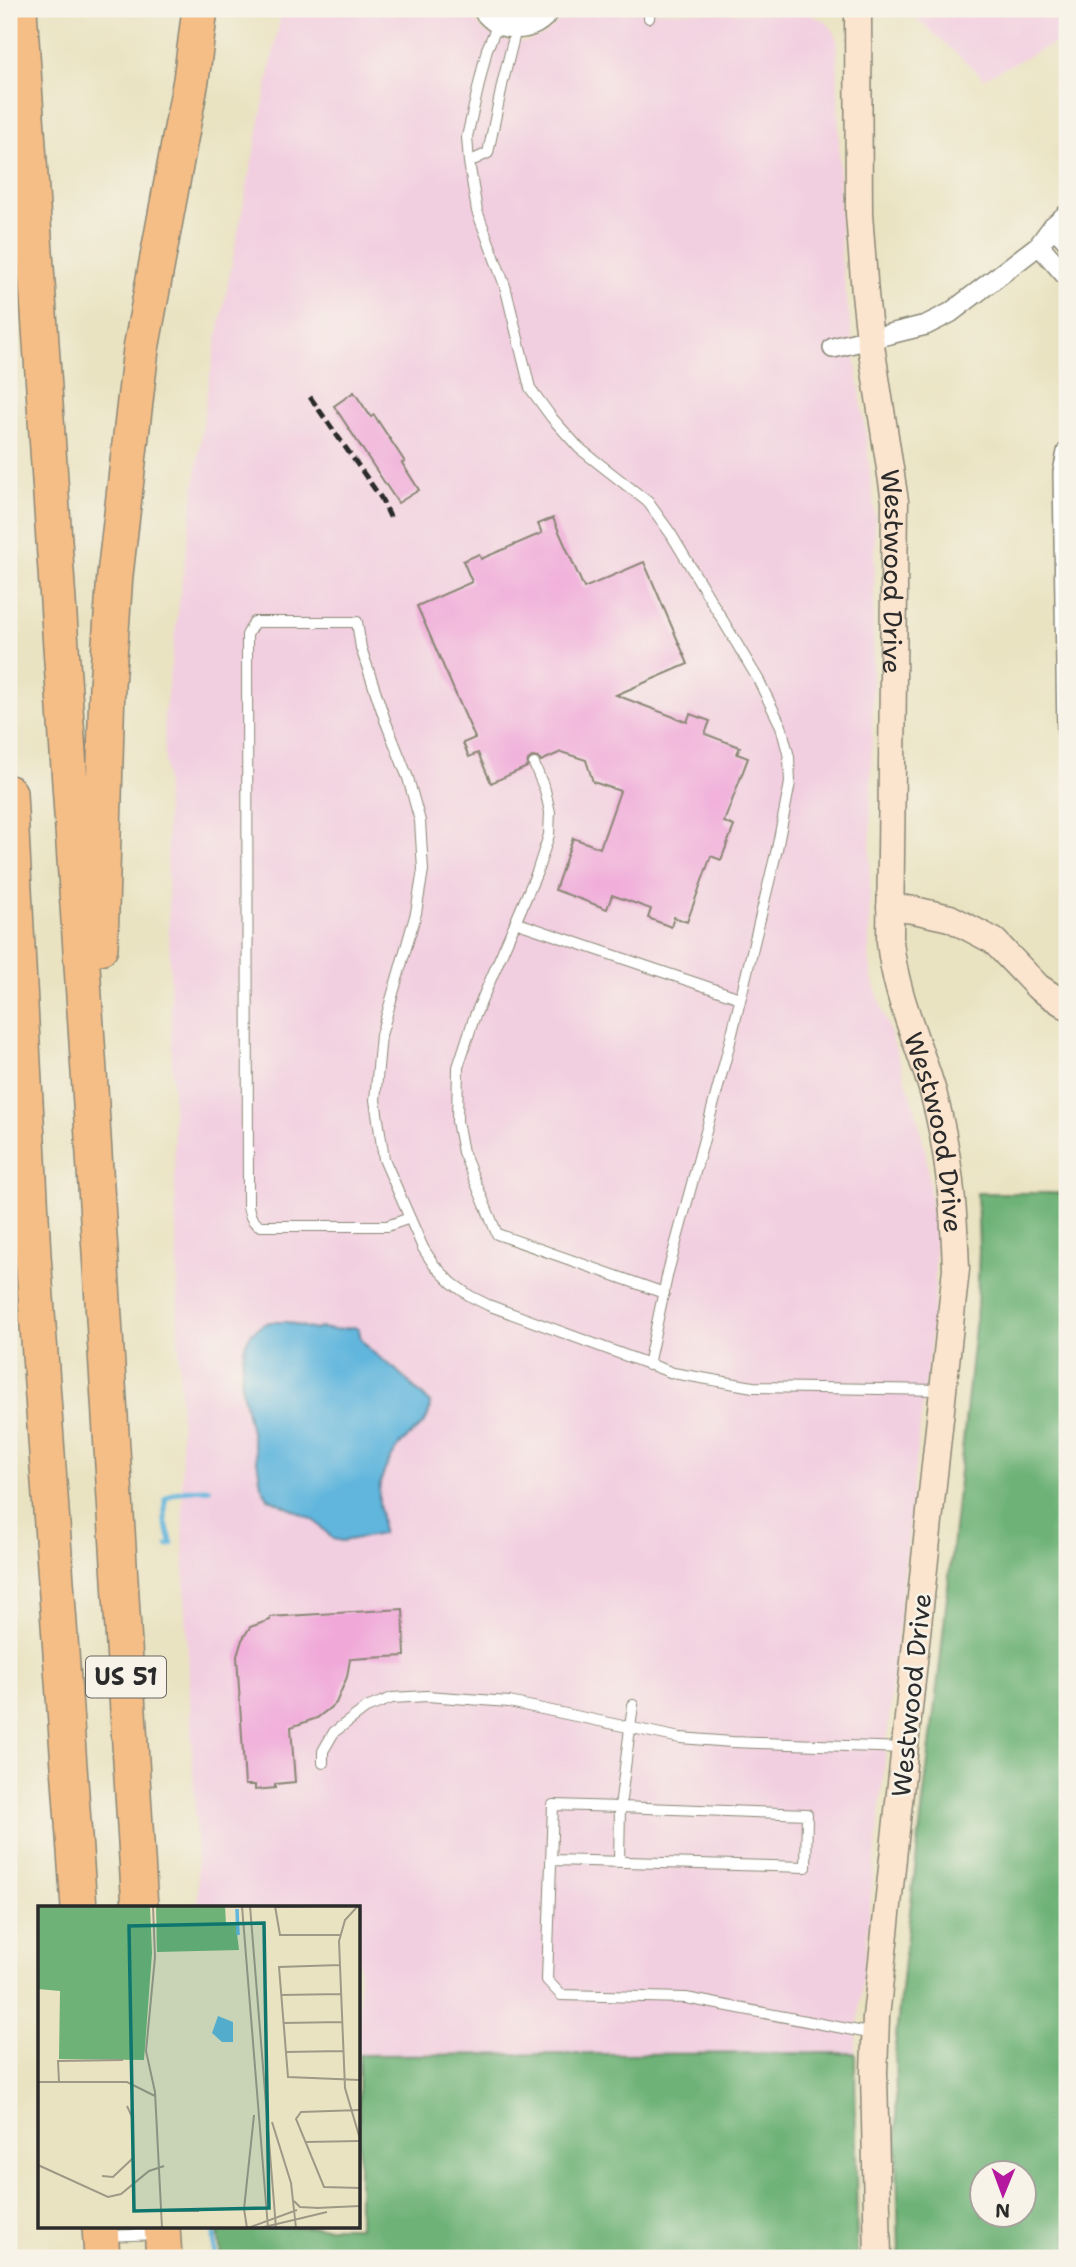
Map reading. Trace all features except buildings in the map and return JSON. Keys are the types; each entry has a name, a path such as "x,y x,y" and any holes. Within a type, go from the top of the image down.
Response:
{"highway":[{"name":"US 51","path":"19,9 89,1072 140,1906"},
{"path":"89,1072 98,997 107,685 115,575 141,349 191,79 200,9"},
{"path":"191,79 210,9"},
{"name":"US 51","path":"9,793 21,1061 79,1906"},
{"path":"9,988 21,1061"}],"street":[{"path":"482,9 487,16 507,27 529,27 540,21 551,9"},
{"name":"Westwood Drive","path":"858,9 859,214 870,339 895,500 890,941 895,980 933,1092 943,1137 952,1198 956,1269 875,2035 878,2258"},
{"path":"833,348 926,325 950,313 1039,245 1060,220"},
{"path":"1060,220 1067,241"},
{"path":"1039,245 1067,277"},
{"path":"1067,452 1063,472 1067,733"},
{"path":"890,907 914,909 950,918 994,941 1038,987 1067,1006"}],"lane":[{"path":"507,27 487,48 467,137 477,211 505,286 530,388 579,448 648,502 685,556 758,679 781,726 789,757 790,783 778,849 648,1365"},
{"path":"469,162 488,153 503,81 507,27"},
{"path":"410,1218 387,1226 261,1226 255,1224 250,1217 247,635 254,622 357,622 361,648 408,778 420,821 423,870 401,969 381,1035 375,1100 384,1159 410,1218 423,1248 434,1265 470,1296 521,1319 673,1373 752,1387 944,1390"},
{"path":"534,764 551,812 549,835 537,872 474,1018 458,1067 457,1121 463,1152 497,1234 664,1293"},
{"path":"515,922 740,998"},
{"path":"323,1763 323,1751 334,1732 366,1708 392,1698 427,1696 509,1702 680,1738 905,1748"},
{"path":"619,1862 620,1807 633,1705"},
{"path":"552,1860 806,1867 807,1814 553,1805 547,1980 561,1995 686,1998 875,2035"},
{"path":"101,2240 163,2240"}],"shaded area":[{"path":"282,9 465,9 484,32 508,41 525,42 545,34 569,13 583,10 809,14 825,21 834,31 837,38 841,258 875,518 869,955 872,978 915,1108 926,1154 935,1240 932,1331 913,1485 855,2053 360,2055 360,1906 199,1906 184,1566 164,717 208,385"},
{"path":"906,9 1067,9 1067,37 984,78"}],"green space":[{"path":"977,1193 1067,1193 1067,2258 899,2258 895,2047 941,1654 977,1307"},
{"path":"855,2053 857,2258 221,2258 218,2228 360,2228 360,2055"}],"water":[{"path":"270,1322 287,1322 315,1330 354,1327 359,1330 361,1339 371,1351 395,1369 430,1403 427,1419 396,1450 383,1474 379,1488 382,1534 342,1541 333,1539 314,1520 268,1498 261,1485 241,1385 242,1365 248,1339 260,1326"}],"waterway":[{"path":"168,1545 172,1544 165,1521 165,1499 180,1492 209,1489"},
{"path":"214,2228 215,2258"}],"railway":[{"path":"310,397 381,498 392,521"}]}
